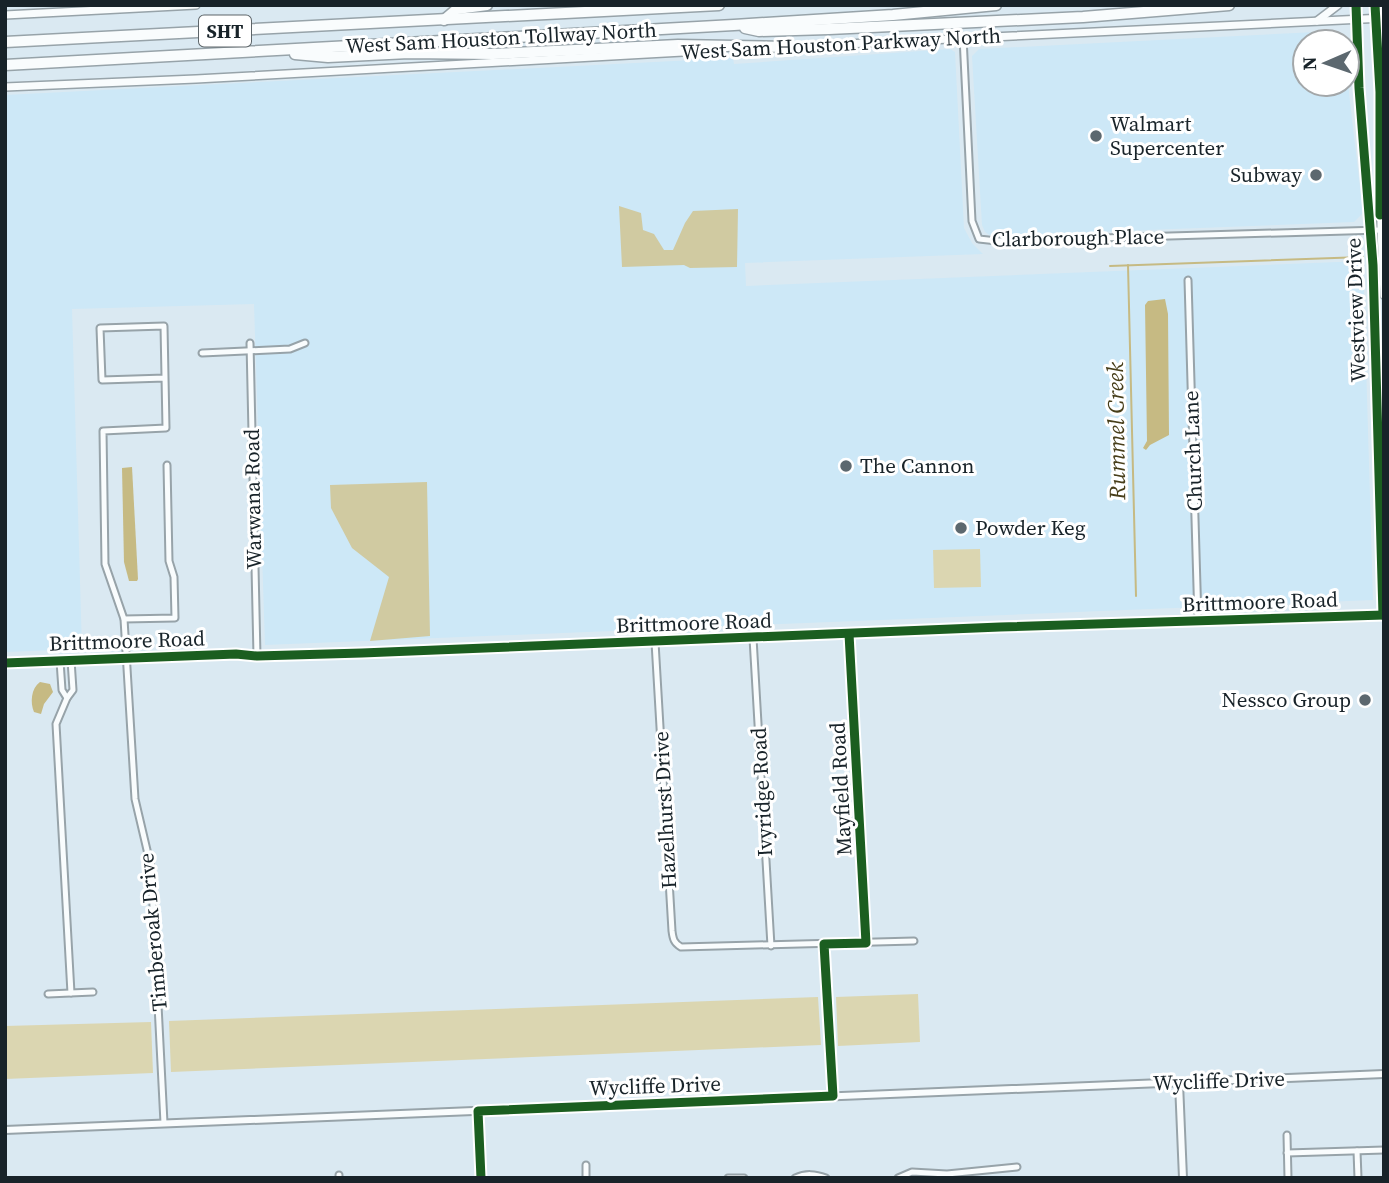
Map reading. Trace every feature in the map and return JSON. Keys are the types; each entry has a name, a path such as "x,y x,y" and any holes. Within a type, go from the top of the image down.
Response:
{"highway":[{"path":"444,20 457,9 487,5"},
{"name":"West Sam Houston Tollway North","path":"5,42 719,5"},
{"name":"West Sam Houston Tollway North","path":"5,65 734,25 894,15 996,5"},
{"path":"734,25 759,31 818,29 1083,16 1229,5"},
{"path":"260,51 328,57 493,54 678,45 787,47"}],"main road":[{"path":"5,15 197,5"},
{"path":"1317,22 1338,5"},
{"name":"Westview Drive","path":"1356,5 1381,442 1383,615"},
{"name":"Westview Drive","path":"1375,5 1379,19 1384,295"},
{"name":"West Sam Houston Parkway North","path":"5,87 963,37 1379,19"},
{"name":"Brittmoore Road","path":"5,663 1383,615"}],"street":[{"name":"Clarborough Place","path":"963,37 972,221 979,239 996,241 1381,230"},
{"name":"Church Lane","path":"1188,280 1198,621"},
{"path":"164,326 165,378 102,380 100,328 164,326"},
{"name":"Warwana Road","path":"250,343 257,656"},
{"path":"202,353 290,349 306,343"},
{"name":"Timberoak Drive","path":"164,1123 154,900 147,847 135,799 124,619 105,564 103,431 166,428 165,378"},
{"path":"124,619 175,618 174,577 169,561 167,465"},
{"name":"Mayfield Road","path":"849,634 866,943"},
{"name":"Ivyridge Road","path":"753,638 771,946"},
{"name":"Hazelhurst Drive","path":"655,642 673,939 681,947 914,941"},
{"path":"71,660 73,690 56,724 71,993"},
{"path":"60,661 62,690 67,698"},
{"path":"824,944 832,1096"},
{"path":"48,994 93,992"},
{"name":"Wycliffe Drive","path":"5,1130 1384,1074"},
{"path":"1179,1083 1183,1178"},
{"path":"478,1111 481,1178"},
{"path":"1286,1135 1288,1178"},
{"path":"1287,1153 1384,1150"},
{"path":"1357,1151 1358,1178"},
{"path":"586,1165 586,1178"},
{"path":"898,1178 912,1172 947,1174 1017,1167"},
{"path":"996,1170 997,1178"},
{"path":"795,1178 815,1174 826,1178"},
{"path":"730,1178 744,1178"}],"shaded area":[{"path":"1291,33 1291,98 1350,98 1363,213 1354,222 991,236 985,232 982,225 972,56 979,49"},
{"path":"950,49 955,52 964,228 972,243 983,254 745,263 746,286 1363,261 1373,600 265,645 254,304 72,309 82,649 5,652 5,95 733,58 734,64"},
{"path":"619,206 641,213 643,230 654,234 664,250 673,250 693,211 738,209 737,267 622,267"},
{"path":"1165,299 1168,314 1169,435 1146,450 1143,448 1147,441 1145,305 1148,301"},
{"path":"132,467 137,581 129,581 124,562 122,468"},
{"path":"427,482 430,636 370,641 389,577 352,548 331,508 330,485"},
{"path":"980,549 981,587 934,588 933,550"},
{"path":"40,682 50,684 53,692 44,704 41,714 34,712 32,704 33,692"},
{"path":"918,994 920,1042 838,1046 836,997"},
{"path":"818,997 821,1045 171,1072 169,1021"},
{"path":"151,1022 153,1073 5,1079 5,1026"}],"waterway":[{"path":"1110,266 1363,257"},
{"name":"Rummel Creek","path":"1128,265 1136,596"}],"cycle path":[{"path":"1356,5 1359,88 1373,265 1383,615"},
{"path":"1375,5 1380,92 1380,215"},
{"path":"5,663 236,654 257,656 362,653 1000,627 1384,615"},
{"path":"481,1178 478,1111 833,1096 824,944 866,943 849,634"}],"place":[{"name":"Walmart Supercenter","path":"1096,136"},
{"name":"Subway","path":"1316,175"},
{"name":"The Cannon","path":"846,466"},
{"name":"Powder Keg","path":"961,528"},
{"name":"Nessco Group","path":"1365,700"}]}
